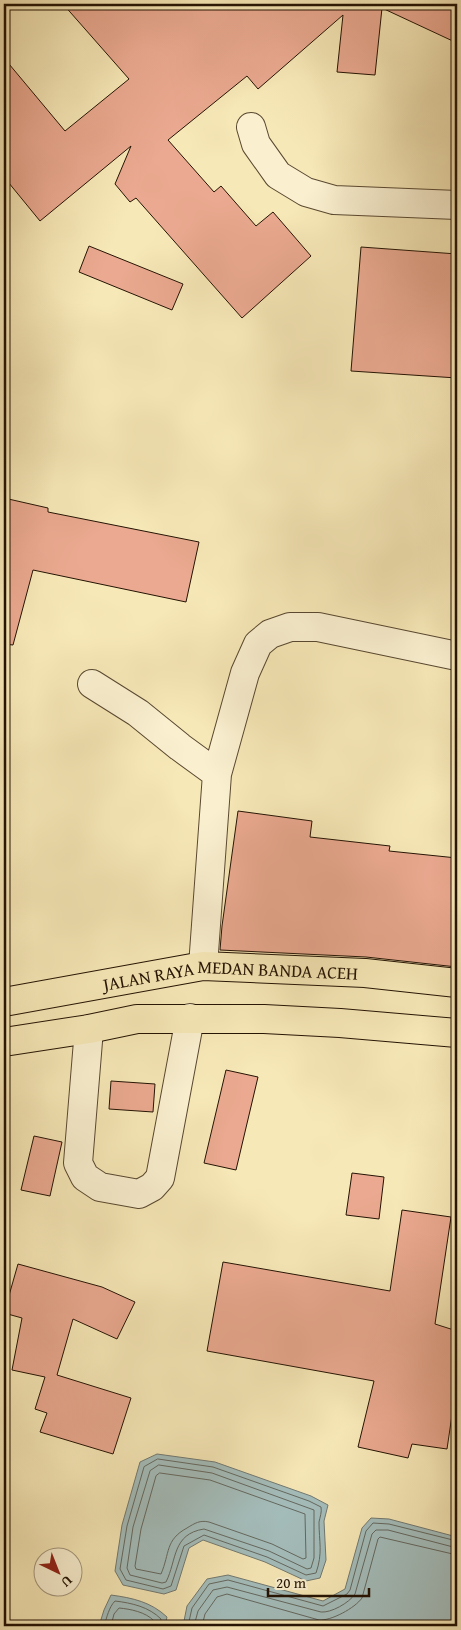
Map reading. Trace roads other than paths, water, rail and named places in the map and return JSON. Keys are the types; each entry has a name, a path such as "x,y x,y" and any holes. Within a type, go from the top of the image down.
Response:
{"highway":[{"name":"JALAN RAYA MEDAN BANDA ACEH","path":"4,1002 203,966 366,973 457,983"},
{"name":"JALAN RAYA MEDAN BANDA ACEH","path":"4,1042 90,1029 137,1019 264,1019 340,1022 457,1033"}],"lane":[{"path":"251,127 256,144 278,175 306,192 334,200 457,205"},
{"path":"203,966 217,774 245,673 258,644 270,634 290,627 318,627 457,656"},
{"path":"92,684 138,713 217,774"},
{"path":"90,1029 78,1163 85,1177 100,1187 139,1194 152,1187 160,1178 190,1018"}],"water":[{"path":"157,1454 215,1462 311,1496 328,1505 324,1521 326,1560 320,1578 306,1581 265,1562 203,1540 189,1548 176,1590 164,1594 123,1585 115,1571 122,1525 140,1462"},
{"path":"371,1518 389,1519 457,1537 457,1626 183,1626 187,1606 207,1579 228,1575 323,1601 345,1589 362,1528"},
{"path":"111,1595 134,1599 155,1608 167,1617 165,1626 99,1626"}]}
